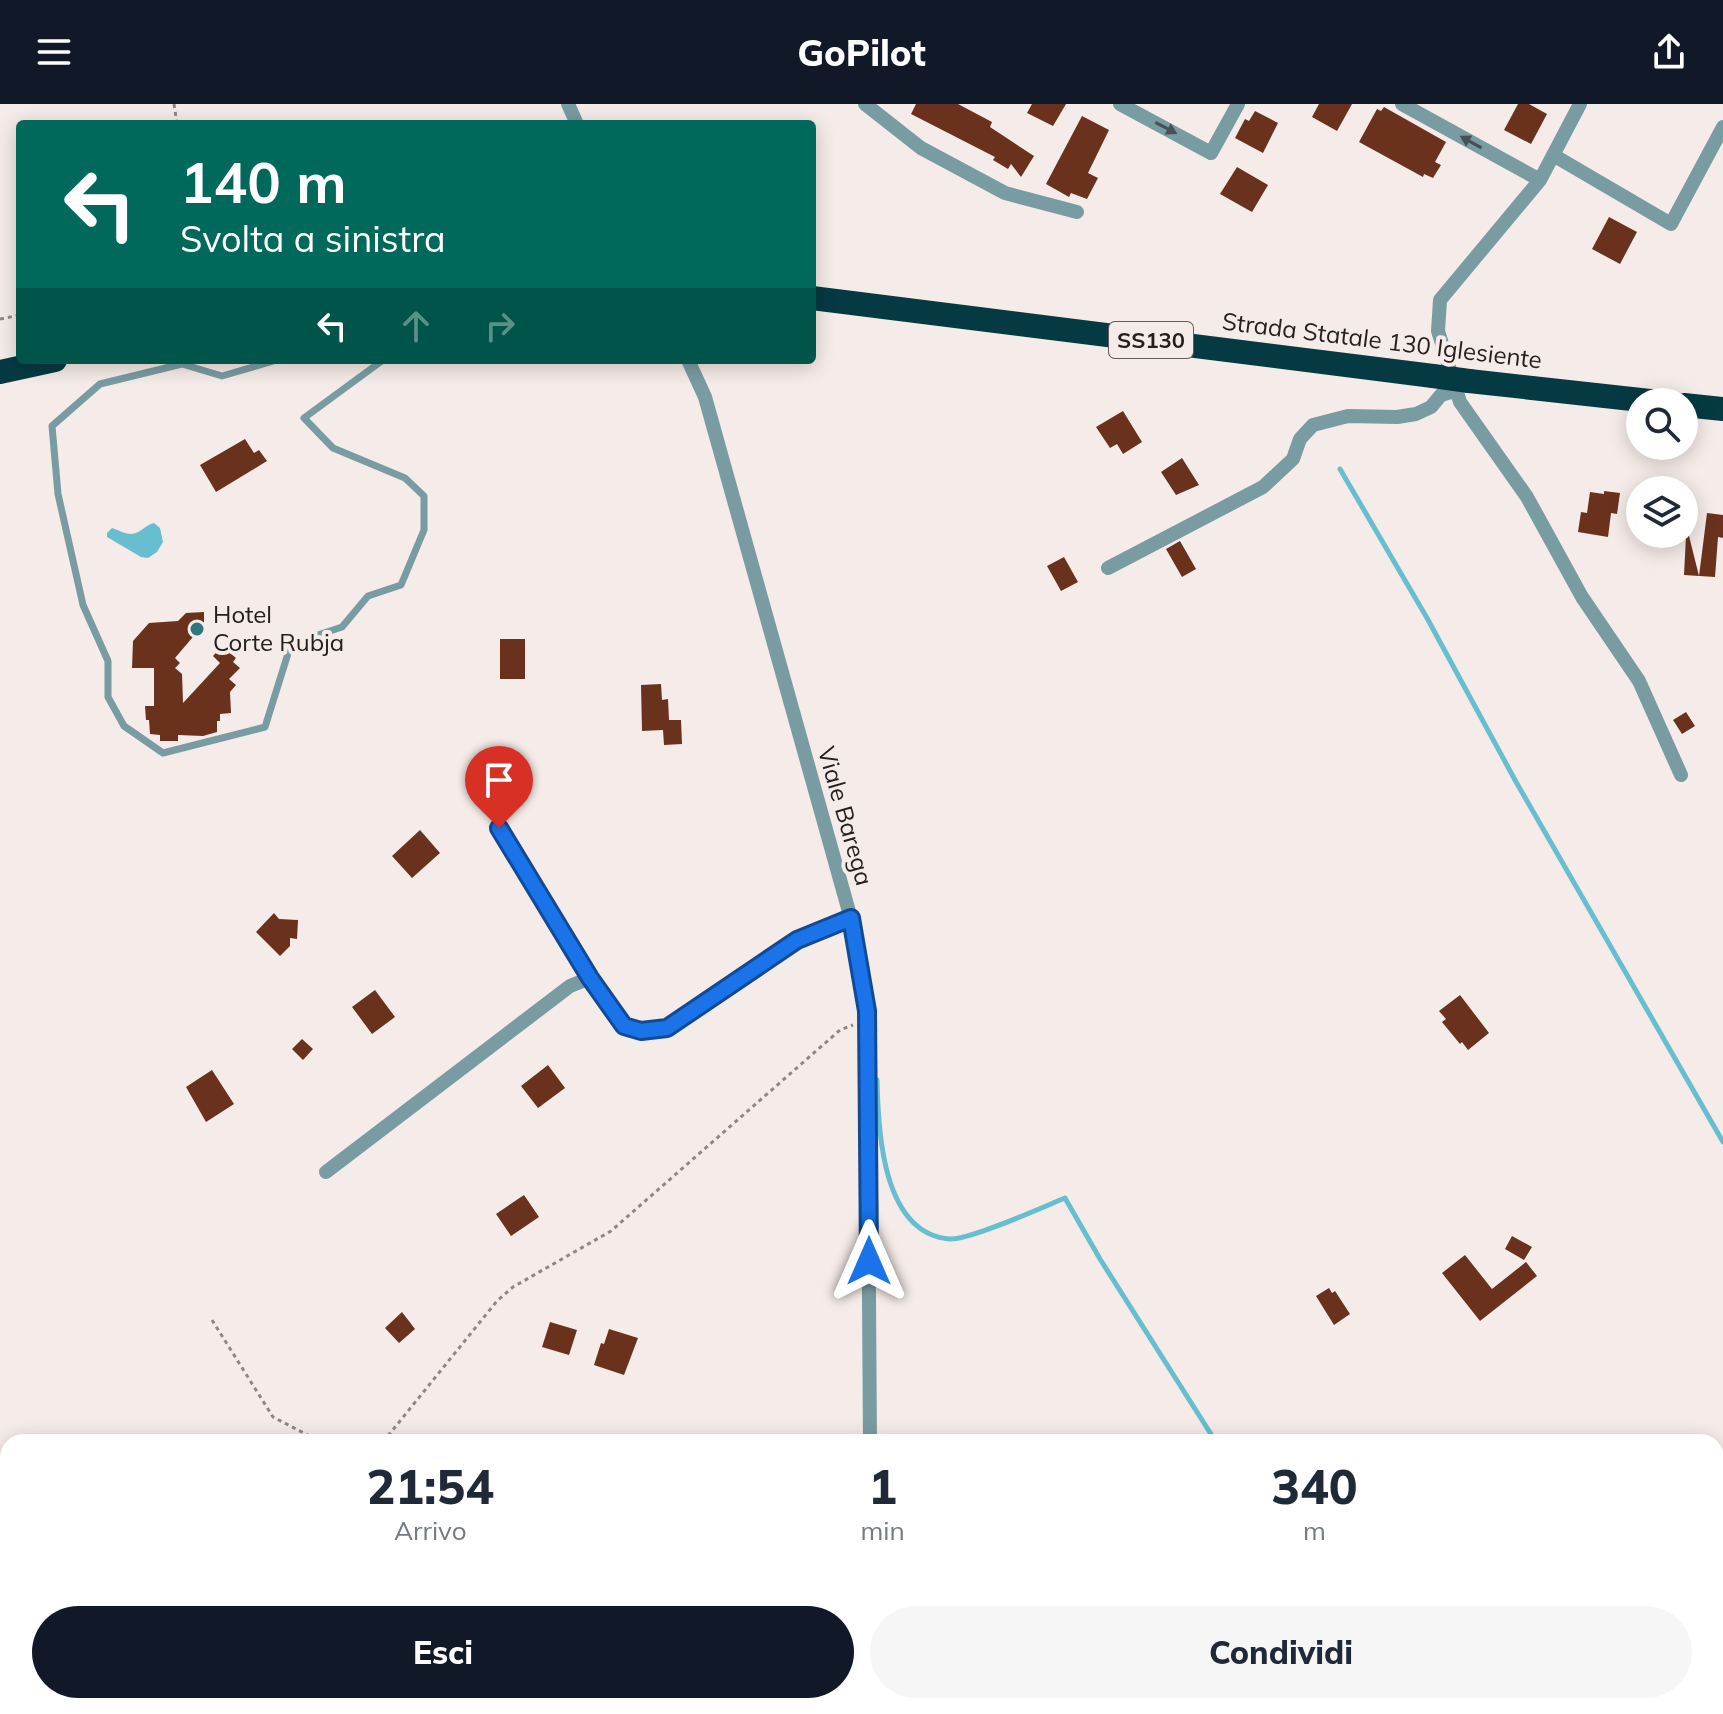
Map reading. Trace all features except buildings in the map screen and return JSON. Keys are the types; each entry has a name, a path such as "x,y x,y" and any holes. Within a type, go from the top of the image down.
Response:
{"highway":[{"name":"Strada Statale 130 Iglesiente","path":"816,298 1433,376 1463,385 1626,399"},
{"path":"0,372 37,364"},
{"path":"1698,406 1723,409"}],"street":[{"path":"865,104 921,148 1005,193 1077,212"},
{"path":"1120,104 1211,153 1238,104"},
{"path":"1402,104 1540,180"},
{"path":"1580,104 1540,180 1440,300 1438,331 1463,385 1460,402 1527,497 1582,597 1639,681 1681,775"},
{"path":"1553,155 1671,224 1723,127"},
{"name":"Viale Barega","path":"690,364 705,397 851,918 867,1019 870,1434"},
{"path":"1108,568 1263,487 1293,459 1300,439 1313,425 1348,416 1397,417 1416,414 1431,407 1441,395 1463,385"},
{"path":"499,828 590,978 624,1026 641,1031 667,1028 797,940 851,918"},
{"path":"326,1172 570,986 590,978"}],"lane":[{"path":"263,364 222,376 182,364 100,384 52,426 58,494 83,605 108,661 108,697 124,726 163,753 265,727 291,644 342,627 368,596 401,585 424,530 424,496 405,478 333,448 304,418 378,364"}],"path":[{"path":"389,1434 497,1301 513,1287 611,1231 840,1030 867,1019"},
{"path":"212,1320 273,1417 306,1434"}],"water":[{"path":"154,523 160,528 163,542 157,552 148,558 107,537 112,528 131,534"}],"waterway":[{"path":"1340,469 1723,1142"},
{"path":"877,1080 879,1125 888,1176 897,1200 910,1219 927,1233 950,1239 960,1238 1065,1198 1211,1434"}],"place":[{"name":"Hotel Corte Rubja","path":"197,629"}],"route":[{"path":"499,828 590,978 624,1026 641,1031 667,1028 797,940 851,918 867,1011 869,1261"}]}
